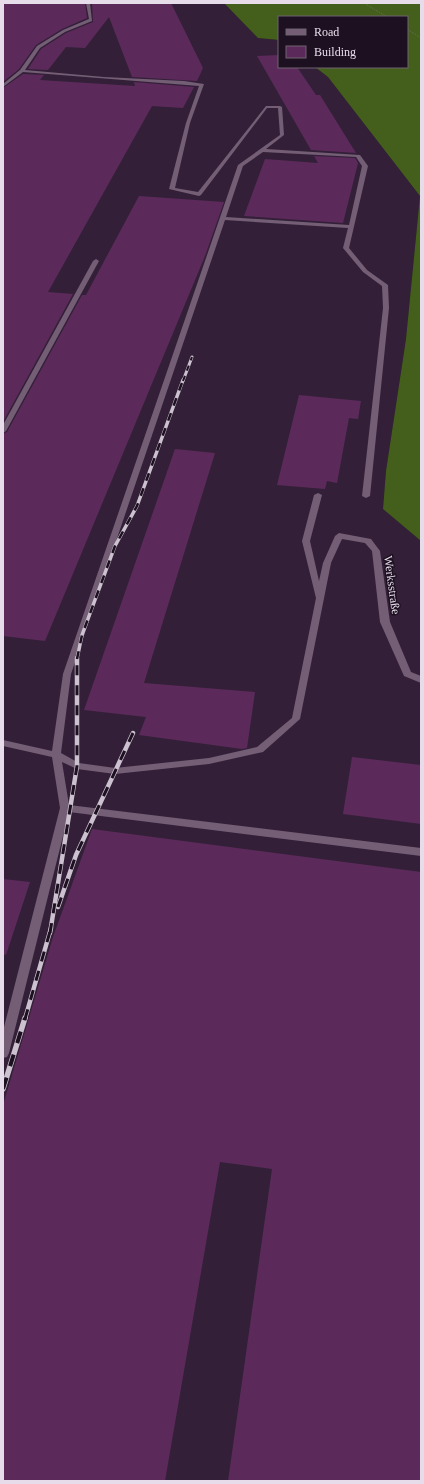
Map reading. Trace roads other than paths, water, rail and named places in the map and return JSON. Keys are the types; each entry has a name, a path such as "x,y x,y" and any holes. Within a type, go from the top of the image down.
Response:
{"street":[{"name":"Werksstraße","path":"327,563 339,536 368,541 376,551 385,622 407,674 421,680"}],"lane":[{"path":"3,86 22,71 38,47 64,31 91,20 88,3"},
{"path":"3,1053 65,808 56,755 67,674 241,165 282,135 280,107 266,107 199,194 172,190 188,122 202,85 183,81 88,78 22,71"},
{"path":"262,150 358,156 365,166 346,248 365,271 386,285 386,308 366,496"},
{"path":"223,218 351,227"},
{"path":"3,430 96,261"},
{"path":"318,495 306,541 320,599"},
{"path":"3,743 56,755 76,766 115,771 209,761 260,750 296,719 327,563"},
{"path":"65,808 421,852"}],"railway":[{"path":"183,381 192,357"},
{"path":"77,659 82,635 115,546 137,506 183,380"},
{"path":"51,930 77,766 77,659"},
{"path":"58,907 76,855 133,733"},
{"path":"25,1019 51,930"},
{"path":"3,1089 25,1018"}]}
